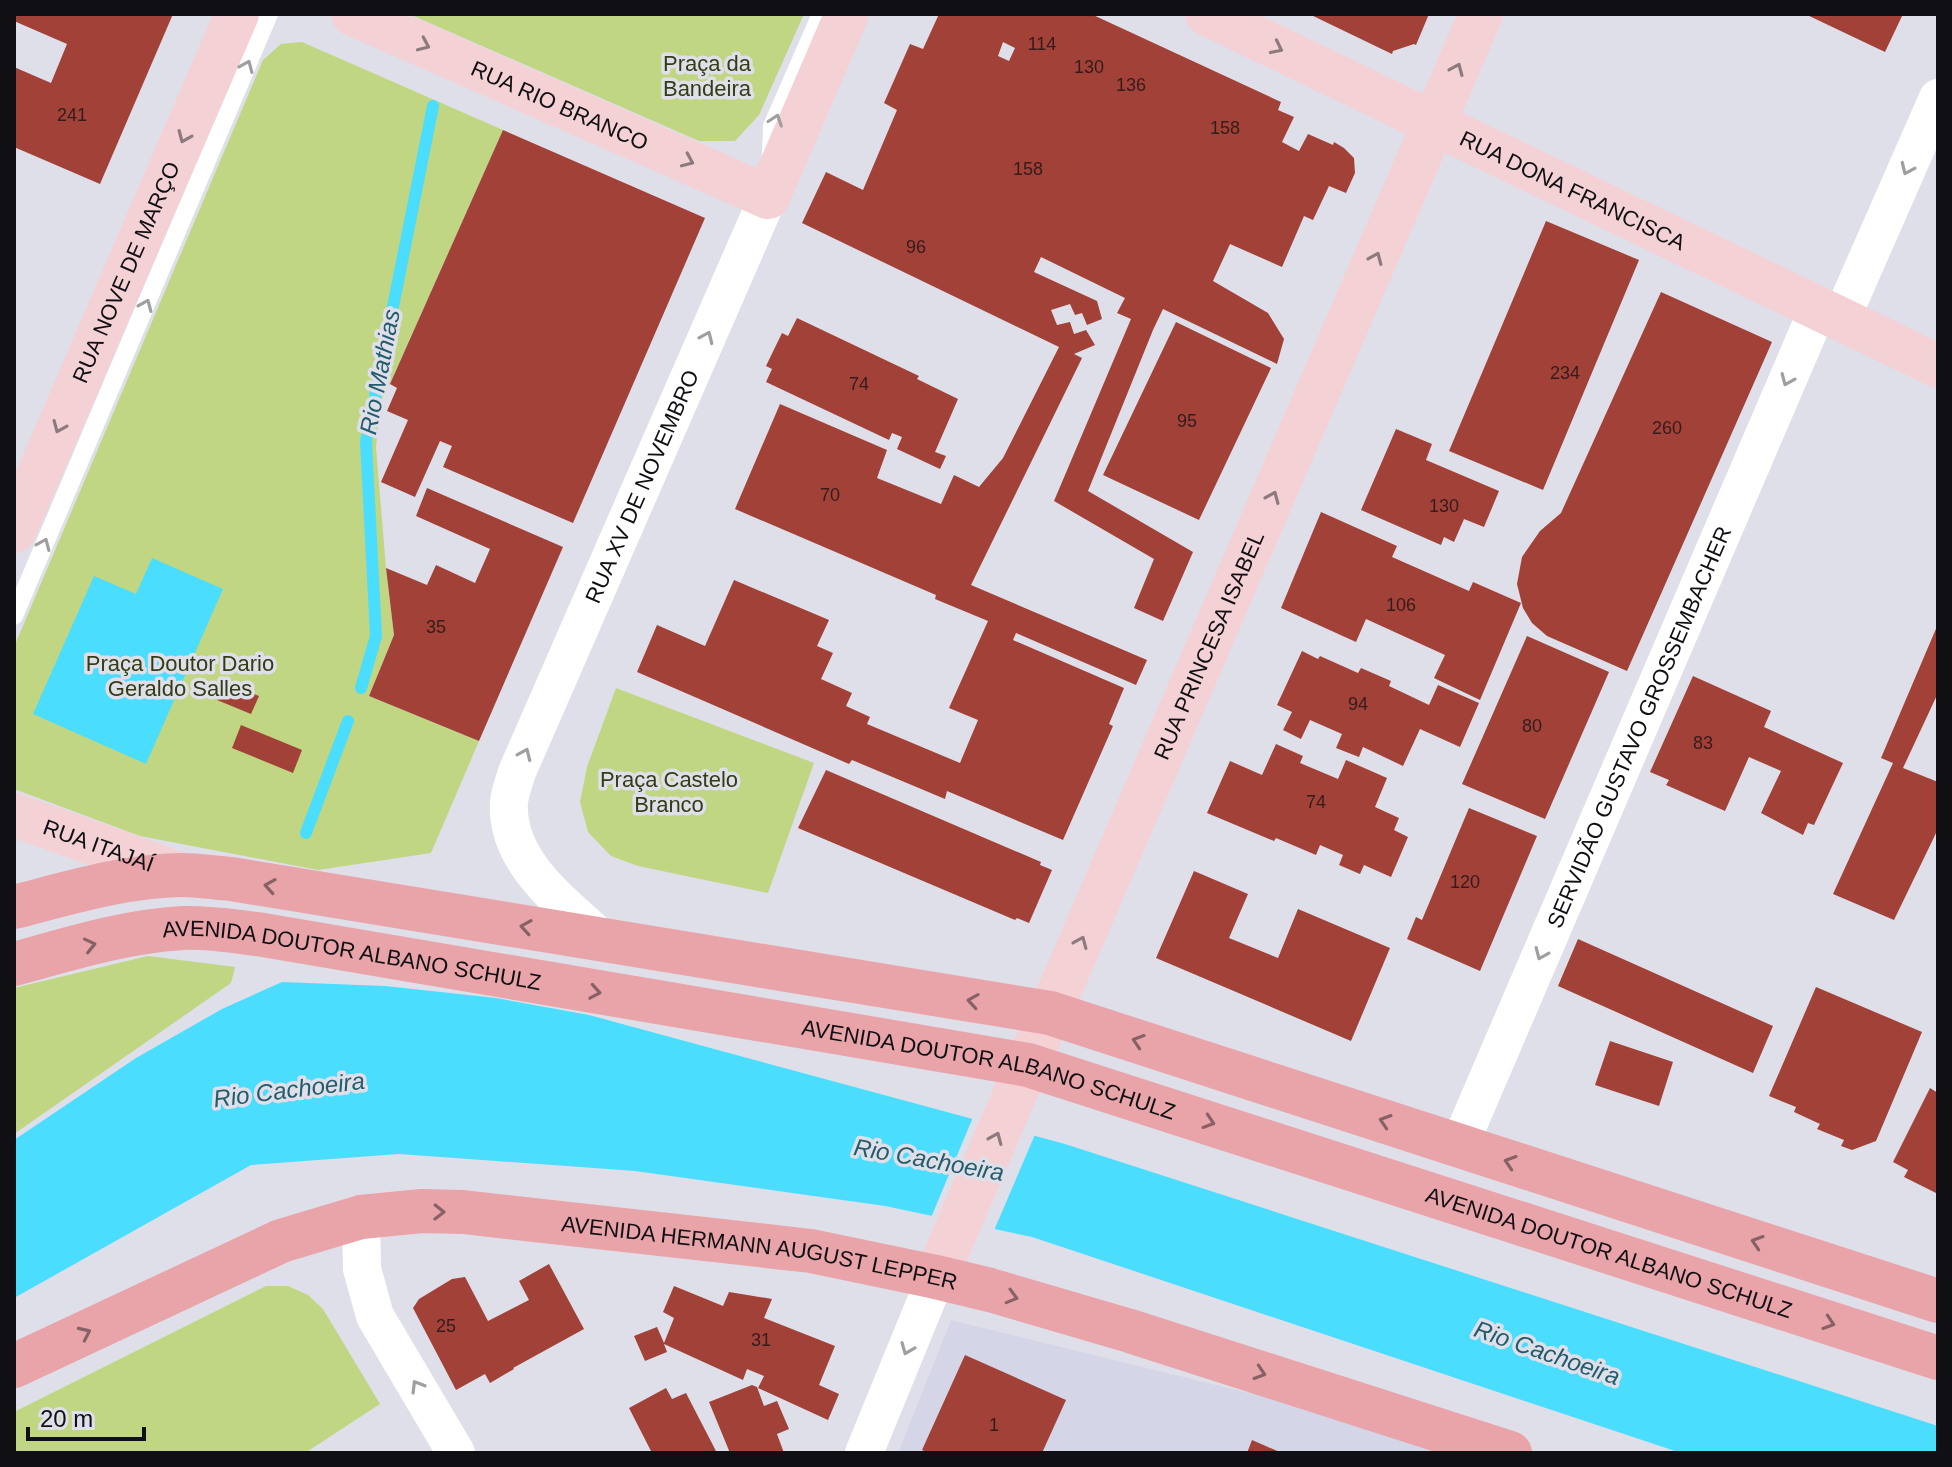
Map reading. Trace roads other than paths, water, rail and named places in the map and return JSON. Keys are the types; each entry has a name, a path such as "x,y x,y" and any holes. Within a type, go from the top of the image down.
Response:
{"main road":[{"name":"RUA NOVE DE MARÇO","path":"14,531 237,14"},
{"name":"RUA RIO BRANCO","path":"353,14 768,197"},
{"name":"RUA XV DE NOVEMBRO","path":"768,197 847,14"},
{"name":"RUA DONA FRANCISCA","path":"1207,14 1938,366"},
{"name":"RUA PRINCESA ISABEL","path":"936,1277 1481,14"},
{"name":"RUA ITAJAÍ","path":"14,815 182,875"},
{"path":"14,907 131,879 182,875 231,879 1050,1013 1938,1301"},
{"name":"AVENIDA DOUTOR ALBANO SCHULZ","path":"14,964 131,935 182,928 217,929 288,939 1022,1080 1938,1358"},
{"name":"AVENIDA HERMANN AUGUST LEPPER","path":"14,1366 281,1241 361,1217 422,1211 463,1212 811,1251 936,1277 1130,1331 1510,1453"}],"street":[{"name":"SERVIDÃO GUSTAVO GROSSEMBACHER","path":"1459,1146 1830,314 1938,98"},
{"name":"RUA XV DE NOVEMBRO","path":"603,940 547,888 524,860 512,830 509,802 517,772 768,197"},
{"path":"361,1217 362,1269 375,1316 456,1453"},
{"path":"864,1453 936,1277"}],"lane":[{"path":"14,616 269,14"},
{"path":"768,197 772,126 821,14"}],"water":[{"path":"152,558 223,589 146,764 33,714 94,576 136,594"},
{"name":"Rio Cachoeira","path":"282,982 385,986 496,998 589,1015 1065,1144 1938,1426 1938,1453 1681,1453 1032,1237 885,1206 635,1171 399,1154 251,1165 14,1298 14,1140 136,1058 222,1009"}],"waterway":[{"name":"Rio Mathias","path":"361,688 376,636 366,442 433,106"},
{"name":"Rio Mathias","path":"306,833 348,721"}],"park label":[{"name":"Praça da Bandeira","path":"707,76"},
{"name":"Praça Doutor Dario Geraldo Salles","path":"180,676"},
{"name":"Praça Castelo Branco","path":"669,792"}]}
